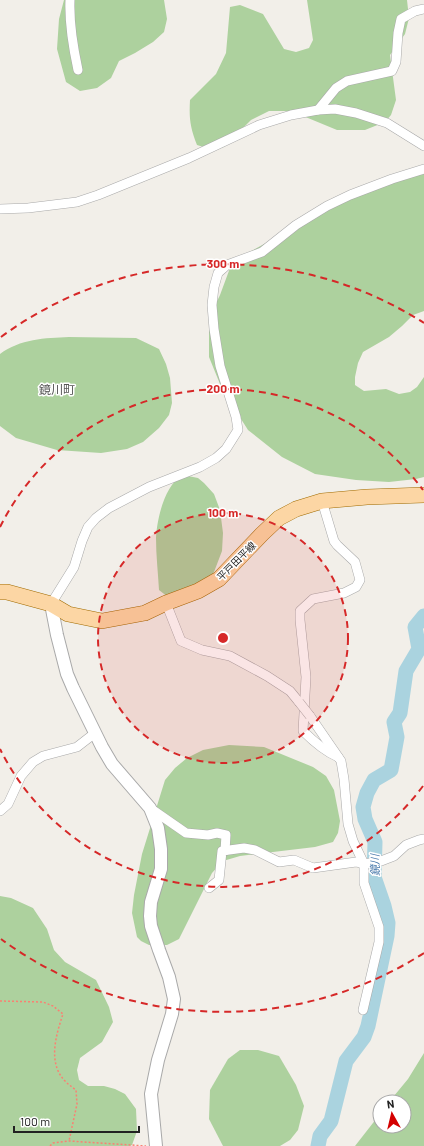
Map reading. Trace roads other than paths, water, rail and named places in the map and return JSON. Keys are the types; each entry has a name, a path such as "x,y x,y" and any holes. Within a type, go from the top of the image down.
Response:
{"main road":[{"name":"平戸田平線","path":"0,592 7,592 51,604 68,614 102,621 145,613 198,591 220,579 279,518 296,509 322,501 367,497 424,496"}],"street":[{"path":"70,0 70,13 78,70"},
{"path":"318,110 336,88 347,81 392,71 396,62 398,33 401,19 415,11 424,9"},
{"path":"0,208 28,208 77,202 189,158 259,125 291,115 318,110 335,109 356,113 387,123 424,146"},
{"path":"209,888 219,880 222,851 225,850 226,835 217,833 208,835 186,833 150,808 112,764 95,733 67,674 51,604 74,567 88,527 96,518 110,508 149,487 200,467 216,458 226,449 238,430 236,417 220,366 214,330 212,305 214,287 218,273 227,265 262,252 296,225 327,206 350,195 392,179 424,170"},
{"path":"322,501 334,541 356,562 360,580 356,586 344,593 313,599 300,611 306,677 303,731 313,742 338,757"},
{"path":"166,603 181,641 202,650 230,656 267,676 290,691 310,716 341,760 348,824 353,841 364,864 364,883 379,927 379,942 363,1010"},
{"path":"0,811 8,804 21,776 33,762 44,756 77,747 95,733"},
{"path":"150,808 158,828 161,849 161,869 151,902 151,926 169,977 174,999 172,1014 158,1060 151,1094 156,1146"},
{"path":"225,850 244,848 254,850 279,862 294,860 313,868 356,862 364,864 381,861 394,856 406,845 424,839"}],"waterway":[{"name":"鏡川","path":"318,1146 320,1136 331,1121 346,1061 364,1037 368,1026 387,936 388,923 374,877 375,842 365,819 363,807 367,793 374,780 391,770 397,737 394,722 400,713 406,671 419,649 415,627 424,616"}],"district":[{"name":"鏡川町","path":"57,390"}]}
